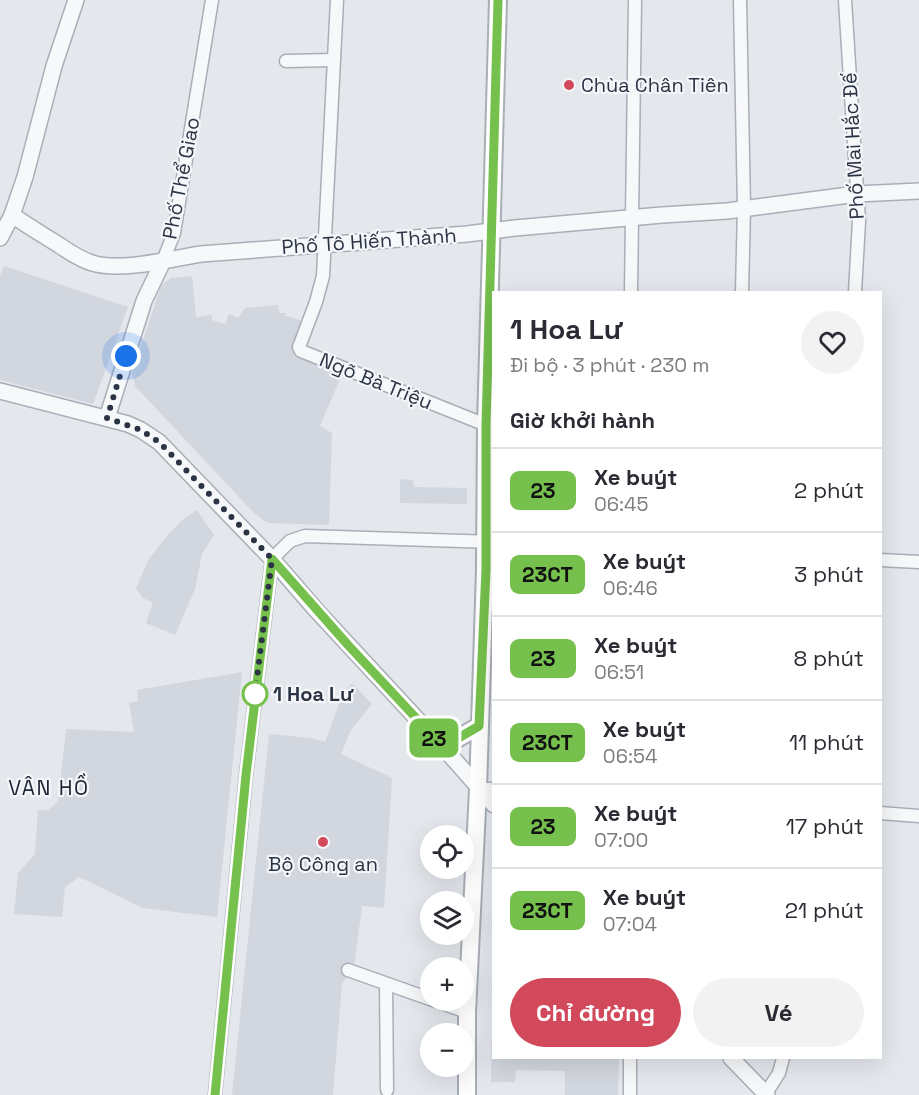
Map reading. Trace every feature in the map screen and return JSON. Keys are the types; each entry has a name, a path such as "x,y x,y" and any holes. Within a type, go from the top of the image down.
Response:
{"main road":[{"path":"472,957 486,789 479,726 490,542 486,425 498,0"},
{"path":"443,747 479,726"},
{"path":"467,1011 467,1095"}],"street":[{"path":"0,238 12,215 25,177 54,66 76,0"},
{"name":"Phố Thể Giao","path":"107,418 144,301 174,233 212,0"},
{"path":"325,244 337,0"},
{"path":"631,291 635,0"},
{"path":"740,0 744,208 742,291"},
{"name":"Phố Mai Hắc Đế","path":"845,0 859,221 855,291"},
{"path":"286,62 333,60"},
{"name":"Phố Tô Hiến Thành","path":"12,215 90,262 118,266 201,254 493,231 744,208 857,194 919,191"},
{"name":"Ngõ Bà Triệu","path":"325,244 323,276 299,347 301,351 486,425"},
{"path":"0,391 107,418 141,430 159,442 272,559 443,747 486,789"},
{"path":"215,1095 246,775 272,559 290,541 305,536 490,542"},
{"path":"882,560 919,562"},
{"path":"882,813 919,816"},
{"path":"348,970 420,996"},
{"path":"386,984 387,1090"},
{"path":"630,1059 630,1095"},
{"path":"733,1059 766,1094 779,1073 783,1059"}],"shaded area":[{"path":"4,266 128,307 93,404 0,380 0,276"},
{"path":"192,276 196,317 212,315 212,320 225,324 229,314 238,318 245,308 278,305 279,313 286,313 286,316 303,321 294,351 344,370 320,426 332,433 329,525 264,521 135,386 132,373 160,289 171,278"},
{"path":"400,479 413,480 414,487 467,488 467,504 400,503"},
{"path":"197,510 214,535 202,554 195,589 175,635 146,623 153,603 143,598 136,588 149,559 182,520"},
{"path":"242,672 217,917 143,908 79,877 65,887 62,917 14,914 18,873 35,854 38,810 48,810 58,802 66,729 134,732 129,703 138,701 137,690"},
{"name":"Bộ Công an","path":"352,683 372,704 351,730 341,754 392,778 384,908 362,906 354,968 342,983 333,1095 232,1095 269,734 311,738 325,742 343,693"},
{"path":"492,1040 492,1059 619,1059 618,1095 565,1095 565,1071 516,1070 515,1082 491,1082"}],"bus line":[{"name":"23","path":"215,1095 246,775 272,559 443,747 479,726 486,570 486,425 498,0"}],"place":[{"name":"Chùa Chân Tiên","path":"569,85"},
{"name":"1 Hoa Lư","path":"255,694"},
{"name":"Bộ Công an","path":"323,842"}],"district":[{"name":"VÂN HỒ","path":"49,788"}],"route":[{"path":"126,356 107,418 128,424 159,442 272,559 255,694"}]}
